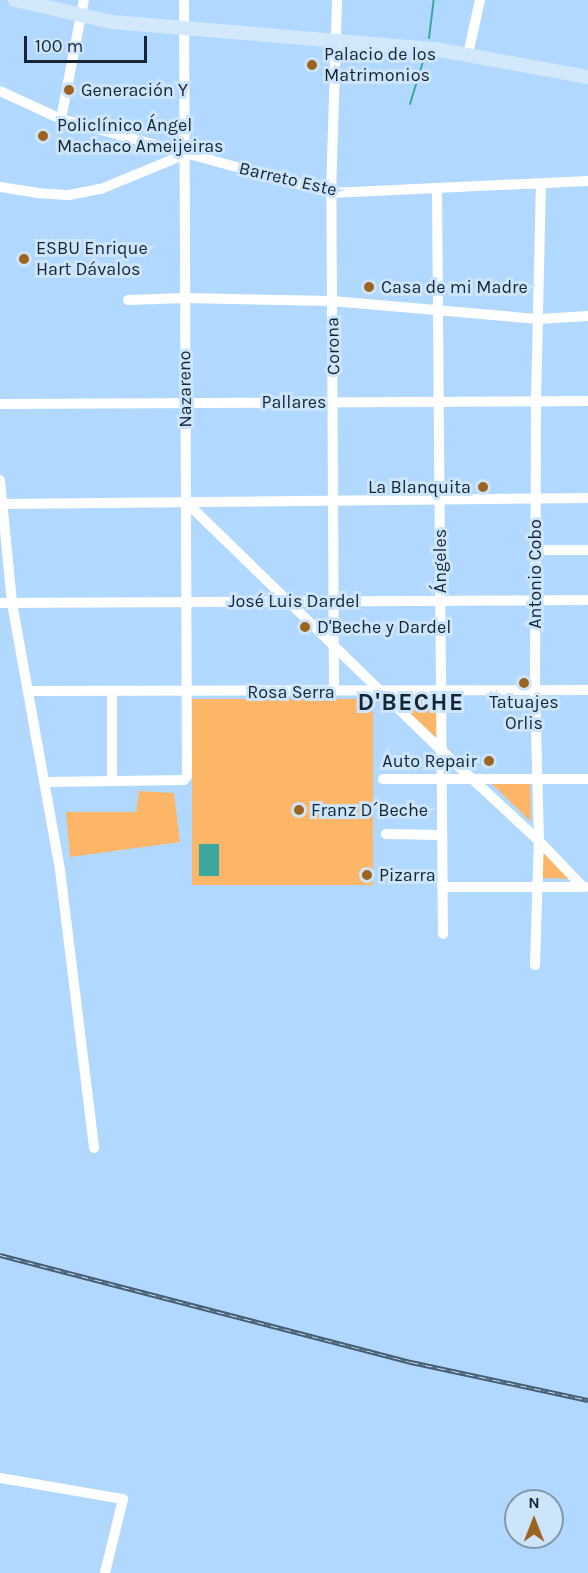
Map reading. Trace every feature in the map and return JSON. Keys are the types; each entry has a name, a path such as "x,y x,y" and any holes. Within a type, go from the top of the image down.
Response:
{"main road":[{"path":"15,0 112,22 468,54 588,77"}],"street":[{"path":"61,119 84,0"},
{"name":"Nazareno","path":"112,781 186,778 184,0"},
{"name":"Corona","path":"334,692 331,193 337,0"},
{"path":"468,54 480,0"},
{"name":"Barreto Este","path":"0,91 61,119 331,193 588,181"},
{"path":"0,187 69,195 91,191 186,154"},
{"name":"Antonio Cobo","path":"535,965 539,841 534,690 536,401 541,184"},
{"name":"Ángeles","path":"437,188 443,934"},
{"path":"128,300 184,298 332,301 539,319 588,316"},
{"name":"Pallares","path":"0,404 588,401"},
{"path":"0,480 12,603 60,870 94,1148"},
{"path":"2,504 588,498"},
{"path":"186,502 585,887"},
{"path":"535,550 588,550"},
{"name":"José Luis Dardel","path":"0,603 588,600"},
{"name":"Rosa Serra","path":"29,691 588,690"},
{"path":"46,782 112,781 112,692"},
{"path":"383,779 588,779"},
{"path":"386,834 441,835"},
{"path":"442,887 585,887"},
{"path":"0,1478 123,1499 105,1573"}],"shaded area":[{"path":"388,694 438,694 438,739"},
{"name":"Franz D´Beche","path":"192,699 373,699 373,885 192,885"},
{"path":"530,783 531,822 492,784"},
{"path":"139,791 174,793 180,842 70,857 66,812 136,812"},
{"path":"199,844 219,844 219,876 199,876"},
{"path":"541,847 573,879 542,878"}],"waterway":[{"path":"429,38 434,0"},
{"path":"410,104 425,55"}],"railway":[{"path":"0,1255 411,1362 588,1400"}],"place":[{"name":"Palacio de los Matrimonios","path":"312,65"},
{"name":"Generación Y","path":"69,90"},
{"name":"Policlínico Ángel Machaco Ameijeiras","path":"43,136"},
{"name":"ESBU Enrique Hart Dávalos","path":"24,259"},
{"name":"Casa de mi Madre","path":"369,287"},
{"name":"La Blanquita","path":"483,487"},
{"name":"D'Beche y Dardel","path":"305,627"},
{"name":"Tatuajes Orlis","path":"524,683"},
{"name":"Auto Repair","path":"489,761"},
{"name":"Franz D´Beche","path":"299,810"},
{"name":"Pizarra","path":"367,875"}],"district":[{"name":"D'BECHE","path":"411,703"}]}
